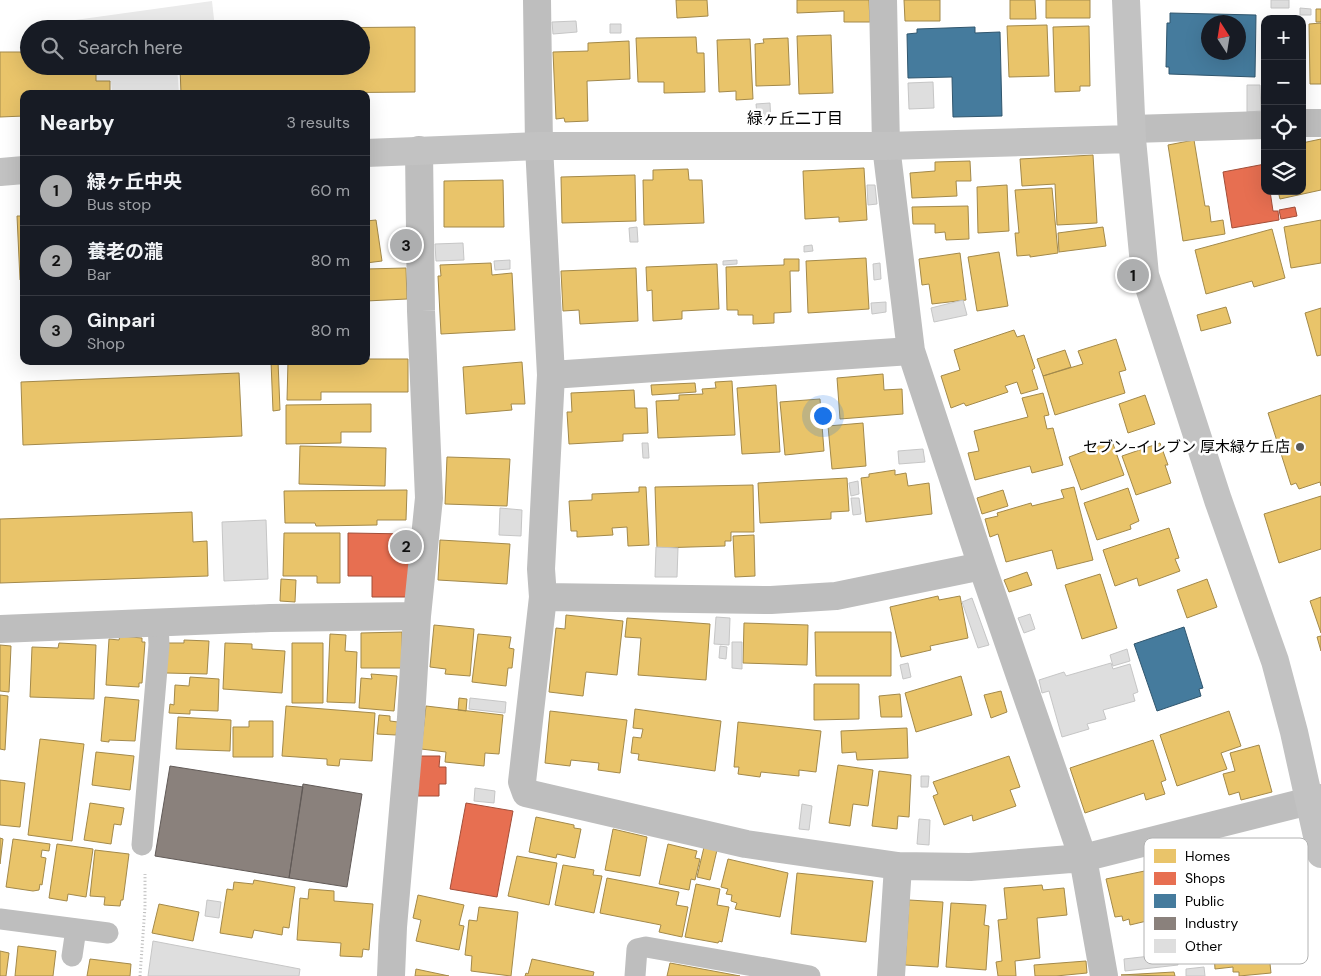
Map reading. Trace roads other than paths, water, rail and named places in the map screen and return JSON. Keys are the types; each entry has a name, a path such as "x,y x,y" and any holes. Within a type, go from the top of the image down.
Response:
{"street":[{"path":"537,0 539,146 551,375 541,569 543,597 522,782 526,793 746,844 898,866 970,867 1084,858 1144,843"},
{"path":"883,0 886,146 911,352 982,566 1084,858 1104,976"},
{"path":"1126,0 1132,134 1145,275 1218,500 1274,661 1294,732 1316,799 1321,854"},
{"path":"1306,124 1321,123"},
{"path":"370,153 539,146 886,146 1132,134 1261,125"},
{"path":"391,976 417,616 429,498 421,311 419,150"},
{"path":"0,172 20,170"},
{"path":"551,375 911,352"},
{"path":"543,597 771,600 836,596 982,566"},
{"path":"0,629 270,618 417,616"},
{"path":"1163,838 1316,799"},
{"path":"892,976 898,866"}],"lane":[{"path":"142,845 159,645 158,623"},
{"path":"0,919 108,933"},
{"path":"72,956 76,929"},
{"path":"635,976 637,949 646,947 810,976"}],"place":[{"name":"Ginpari","path":"406,245"},
{"name":"緑ヶ丘中央","path":"1133,275"},
{"name":"セブン-イレブン 厚木緑ケ丘店","path":"1300,447"},
{"name":"養老の瀧","path":"406,546"}],"district":[{"name":"緑ヶ丘二丁目","path":"795,118"}]}
